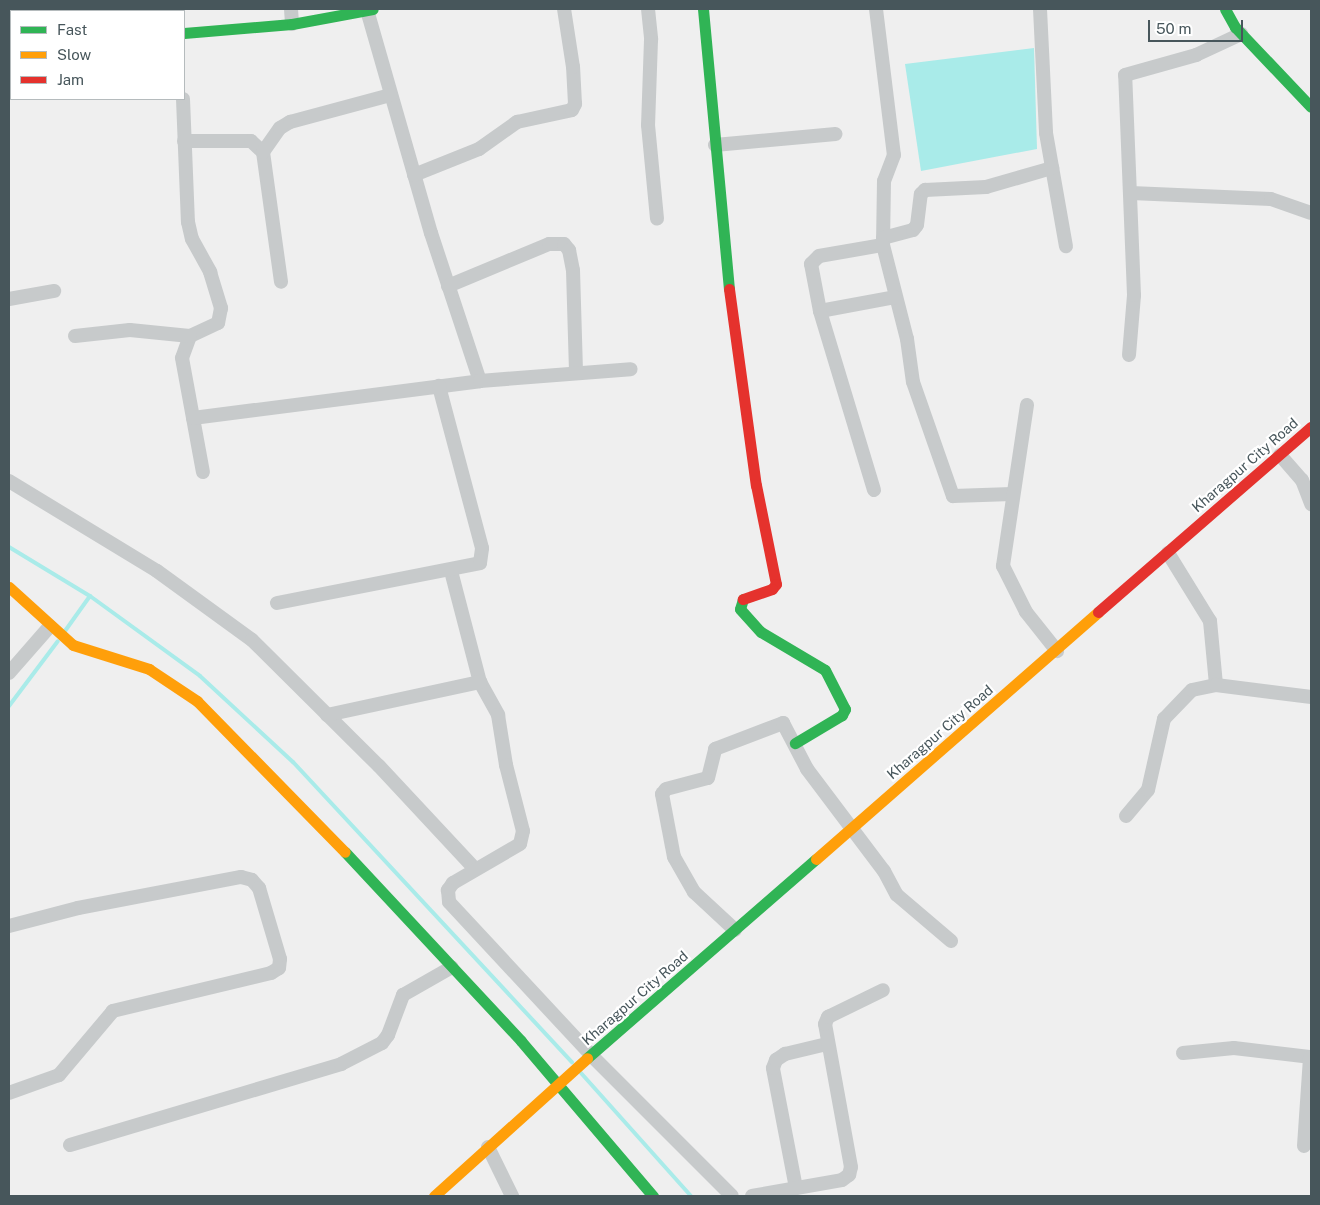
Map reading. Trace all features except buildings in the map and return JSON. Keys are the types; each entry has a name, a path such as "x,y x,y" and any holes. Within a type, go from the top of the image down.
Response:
{"street":[{"path":"291,9 292,24"},
{"path":"185,34 292,24 370,9 390,95 448,286 480,381"},
{"path":"414,175 479,149 517,122 572,110 575,104 573,67 564,9"},
{"path":"648,9 651,40 648,125 656,219"},
{"path":"703,9 727,273 756,486 776,584 772,588 743,599 740,609 761,632 825,670 845,708 842,715 795,743"},
{"path":"876,9 894,155 884,181 883,241 909,350 913,382 950,491 957,497 1012,494"},
{"path":"1040,9 1046,133 1066,246"},
{"path":"1225,9 1241,34 1311,108"},
{"path":"1129,355 1134,295 1131,194 1124,74 1196,55 1241,34"},
{"path":"263,152 280,128 290,122 390,95"},
{"path":"75,336 130,330 190,336 218,323 222,308 210,272 192,239 188,222 183,100"},
{"path":"714,145 835,134"},
{"path":"184,141 251,141 263,152 281,282"},
{"path":"874,490 820,311 812,271 813,259 883,241 913,230 917,225 922,194 925,190 986,187 1052,168"},
{"path":"1131,194 1271,199 1311,213"},
{"path":"448,286 549,244 564,244 569,250 573,270 576,372"},
{"path":"9,299 54,291"},
{"path":"820,311 895,297"},
{"path":"190,336 182,358 203,472"},
{"path":"193,418 480,381 631,369"},
{"path":"277,603 472,567 480,563 483,557 439,386"},
{"path":"1027,405 1012,494 1003,566 1026,612 1057,651"},
{"name":"Kharagpur City Road","path":"434,1196 558,1083 1057,651 1311,427"},
{"path":"1280,455 1302,480 1311,504"},
{"path":"9,481 69,515 198,600 252,640 327,715 474,869"},
{"path":"1168,553 1210,621 1216,685"},
{"path":"451,571 480,682 498,715 522,839 520,844 474,869 448,890 448,902 589,1057 732,1196"},
{"path":"9,587 52,628 73,645 97,655 149,669 197,701 304,808 558,1083 653,1196"},
{"path":"9,673 52,628"},
{"path":"327,715 480,682"},
{"path":"1126,816 1148,790 1164,719 1192,690 1216,685 1311,697"},
{"path":"735,930 694,892 674,857 662,794 666,789 708,778 715,749 776,724 787,726 812,777 853,828 884,871 897,895 951,941"},
{"path":"9,926 78,908 241,877 252,880 259,888 280,959 279,968 271,973 113,1011 59,1075 9,1094"},
{"path":"70,1145 342,1064 382,1043 388,1035 402,995 452,968"},
{"path":"752,1196 842,1180 849,1175 851,1167 827,1044 825,1024 828,1017 883,990"},
{"path":"796,1188 773,1068 776,1060 785,1054 827,1044"},
{"path":"1183,1053 1228,1047 1310,1057 1304,1146"},
{"path":"488,1147 512,1196"}],"water":[{"path":"1034,48 1037,149 921,171 905,64"}],"waterway":[{"path":"9,547 90,596 200,676 293,762 572,1062"},
{"path":"65,631 90,596"},
{"path":"9,706 58,641"},
{"path":"581,1073 691,1196"}],"traffic: fast":[{"path":"185,33 292,24 373,9"},
{"path":"703,9 729,289"},
{"path":"1225,9 1235,27 1311,107"},
{"path":"743,599 740,609 761,632 825,670 845,709 842,715 795,743"},
{"path":"345,852 521,1041 653,1196"},
{"path":"587,1058 816,859"}],"traffic: slow":[{"path":"9,587 73,645 149,669 197,701 345,852"},
{"path":"816,859 1098,612"},
{"path":"434,1196 587,1058"}],"traffic: jam":[{"path":"729,289 756,485 776,584 772,589 743,599"},
{"path":"1098,612 1311,427"}]}
